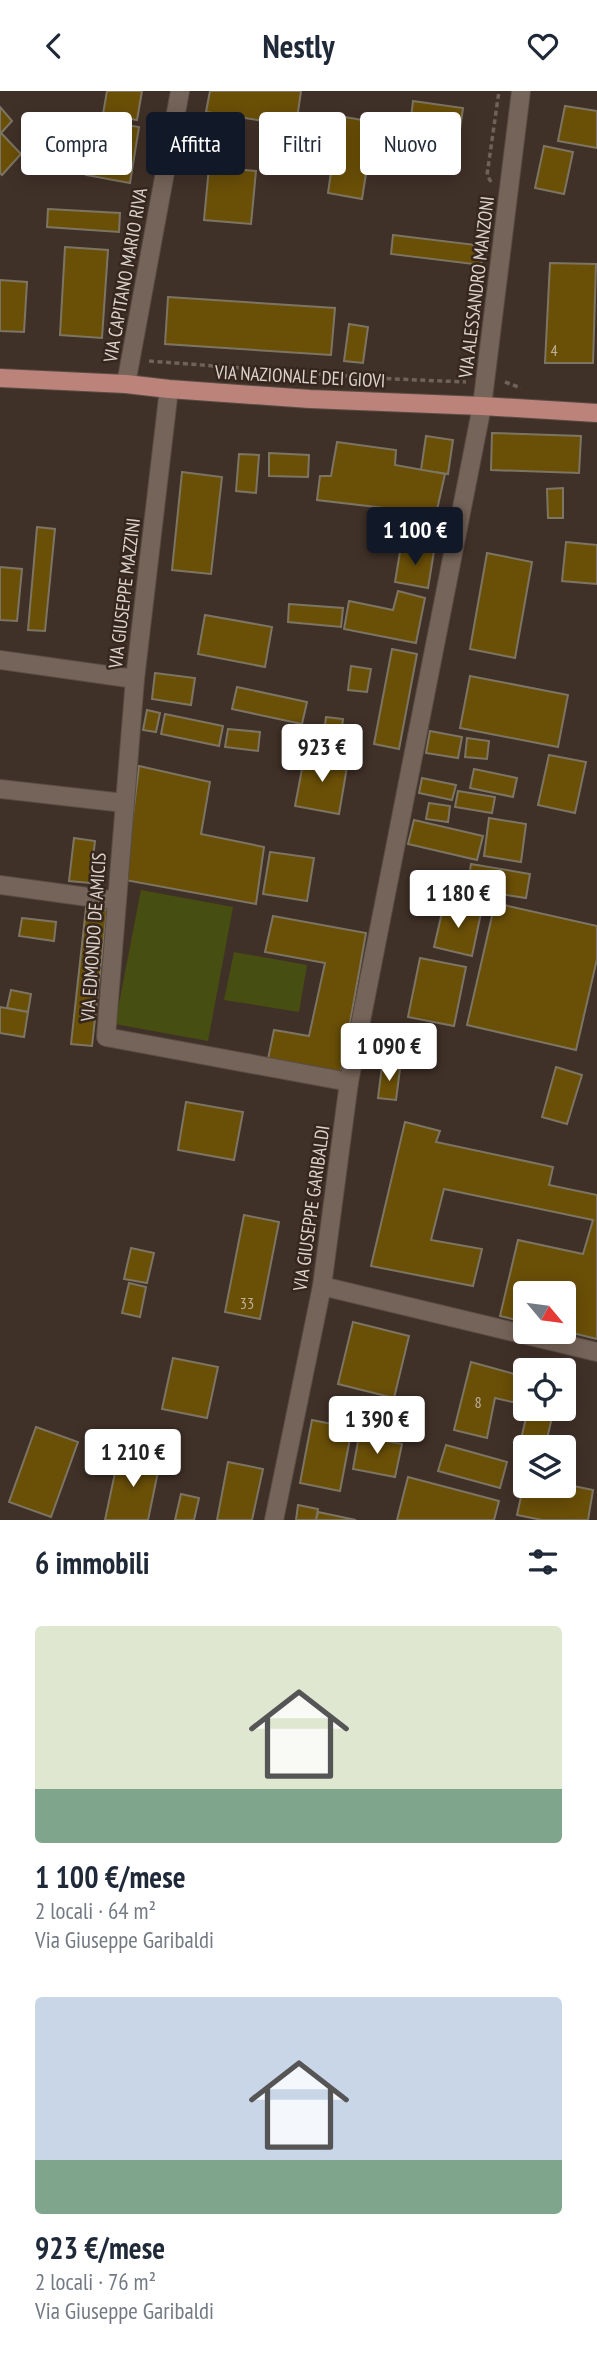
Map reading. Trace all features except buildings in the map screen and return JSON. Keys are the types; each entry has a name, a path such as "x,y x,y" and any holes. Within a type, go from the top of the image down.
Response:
{"main road":[{"name":"VIA NAZIONALE DEI GIOVI","path":"0,378 127,384 310,399 597,413"}],"street":[{"name":"VIA CAPITANO MARIO RIVA","path":"127,384 180,91"},
{"name":"VIA ALESSANDRO MANZONI","path":"482,406 522,91"},
{"name":"VIA GIUSEPPE MAZZINI","path":"124,803 135,679 169,389"},
{"name":"VIA GIUSEPPE GARIBALDI","path":"274,1520 322,1286 349,1082 482,406"},
{"path":"0,660 135,679"},
{"path":"0,789 124,803"},
{"name":"VIA EDMONDO DE AMICIS","path":"124,803 106,1037 349,1082"},
{"path":"0,885 117,901"},
{"path":"322,1286 597,1352"}],"path":[{"path":"492,184 487,176 499,91"},
{"path":"130,363 147,361 372,378 485,381 533,389"}],"green space":[{"path":"141,890 233,907 208,1041 115,1024"},
{"path":"234,952 307,965 299,1012 224,1000"}]}
